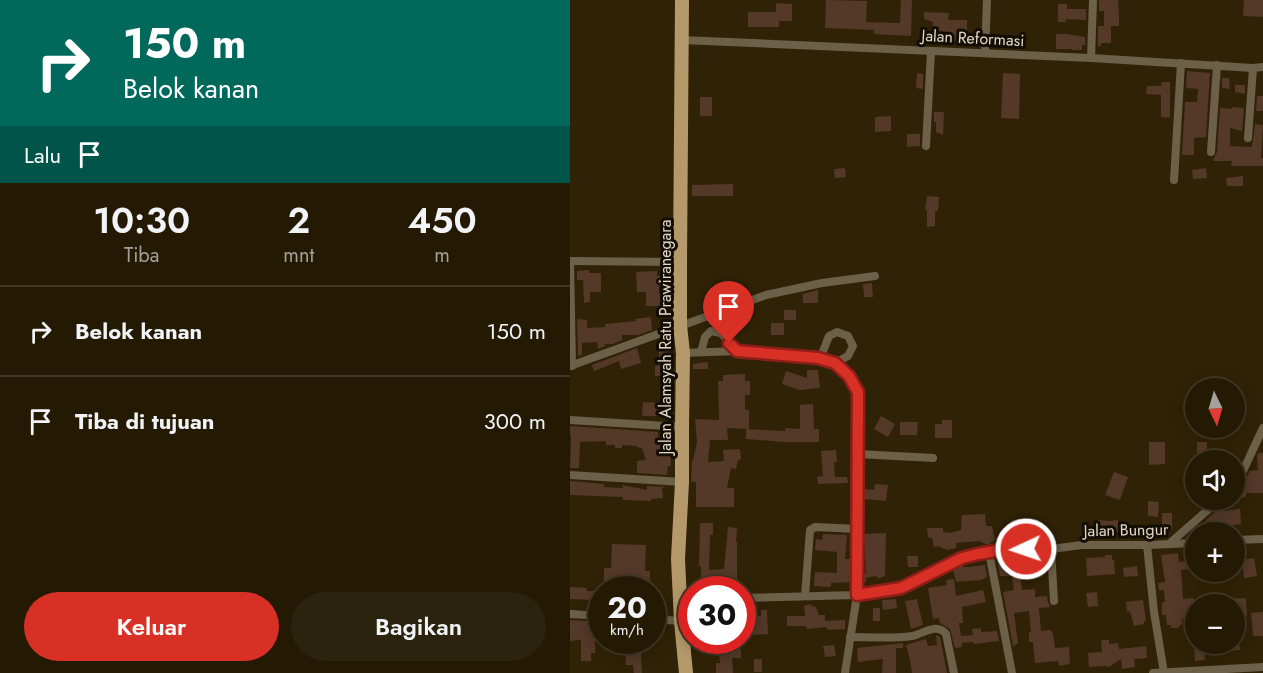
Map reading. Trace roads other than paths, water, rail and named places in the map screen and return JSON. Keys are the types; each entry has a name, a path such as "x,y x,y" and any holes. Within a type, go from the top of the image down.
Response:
{"main road":[{"name":"Jalan Alamsyah Ratu Prawiranegara","path":"681,576 678,559 682,482 683,352 680,325 682,0"},
{"name":"Jalan Alamsyah Ratu Prawiranegara","path":"684,654 686,673"}],"street":[{"path":"985,53 987,0"},
{"path":"1091,58 1094,0"},
{"name":"Jalan Reformasi","path":"682,40 1263,67"},
{"path":"926,146 931,51"},
{"path":"1174,180 1182,63"},
{"path":"1211,152 1217,65"},
{"path":"1248,138 1253,68"},
{"path":"680,262 570,261 571,366 766,295 822,283 875,276"},
{"path":"701,352 705,337 711,331 721,333 737,351"},
{"path":"818,358 829,336 837,332 848,336 853,346 848,357 835,363"},
{"path":"683,352 737,351 818,358 835,363 849,376 858,392 857,595 845,673"},
{"path":"570,420 682,427"},
{"path":"1245,467 1263,428"},
{"path":"858,454 933,458"},
{"path":"570,475 682,482"},
{"path":"1169,544 1208,510"},
{"path":"805,596 810,530 815,527 858,529"},
{"path":"1245,540 1263,539"},
{"name":"Jalan Bungur","path":"756,598 857,595 901,588 962,558 1001,550 1051,549 1082,545 1185,543"},
{"path":"1147,545 1154,612 1164,673"},
{"path":"1051,549 1054,601"},
{"path":"989,552 1012,673"},
{"path":"570,614 588,615"},
{"path":"850,638 912,636 935,629 944,630 954,673"},
{"path":"1153,673 1263,667"}]}
